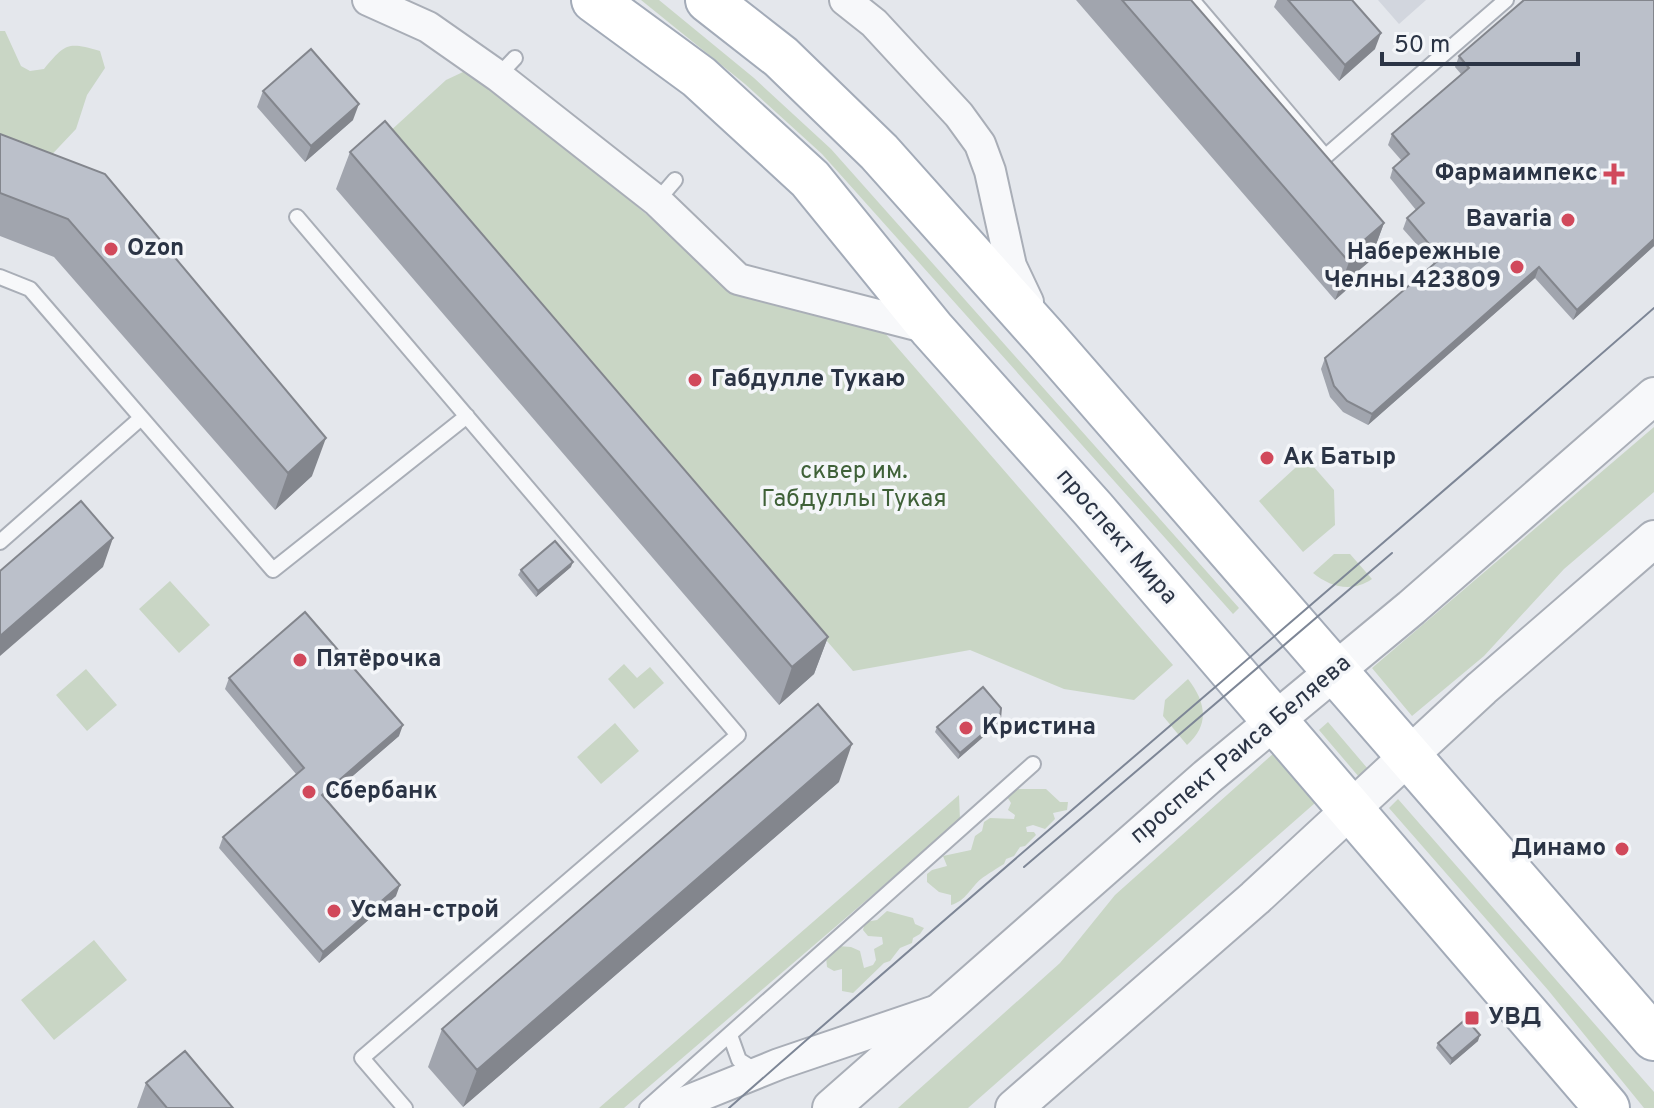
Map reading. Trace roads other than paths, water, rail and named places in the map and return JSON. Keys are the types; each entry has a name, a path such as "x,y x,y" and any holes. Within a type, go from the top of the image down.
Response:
{"main road":[{"name":"проспект Мира","path":"594,0 699,77 810,179 932,329 1093,509 1607,1108"},
{"path":"708,0 781,57 879,152 1046,339 1654,1038"}],"street":[{"path":"368,0 507,67 666,190 738,279 932,329"},
{"path":"845,0 874,23 959,115 980,144 990,171 1011,266 1046,339"},
{"name":"проспект Раиса Беляева","path":"831,1108 1274,721 1411,608 1654,396"},
{"path":"1014,1108 1255,898 1482,688 1654,539"},
{"path":"670,1108 758,1072 943,1008"},
{"path":"867,1108 916,1061 943,1008"}],"lane":[{"path":"1192,0 1330,162 1506,0"},
{"path":"297,217 738,735 362,1058 405,1108"},
{"path":"0,277 30,289 273,570 467,416"},
{"path":"0,542 141,418"},
{"path":"647,1108 1033,764"},
{"path":"730,1035 739,1060 758,1072"}],"tram line":[{"path":"729,1108 1654,308"},
{"path":"1024,867 1392,553"}],"place":[{"name":"Фармаимпекс","path":"1614,174"},
{"name":"Bavaria","path":"1568,220"},
{"name":"Ozon","path":"111,249"},
{"name":"Набережные Челны 423809","path":"1517,267"},
{"name":"Габдулле Тукаю","path":"695,380"},
{"name":"Ак Батыр","path":"1267,458"},
{"name":"Пятёрочка","path":"300,660"},
{"name":"Кристина","path":"966,728"},
{"name":"Сбербанк","path":"309,792"},
{"name":"Динамо","path":"1622,849"},
{"name":"Усман-строй","path":"334,911"},
{"name":"УВД","path":"1472,1018"}],"park label":[{"name":"сквер им. Габдуллы Тукая","path":"854,486"}]}
